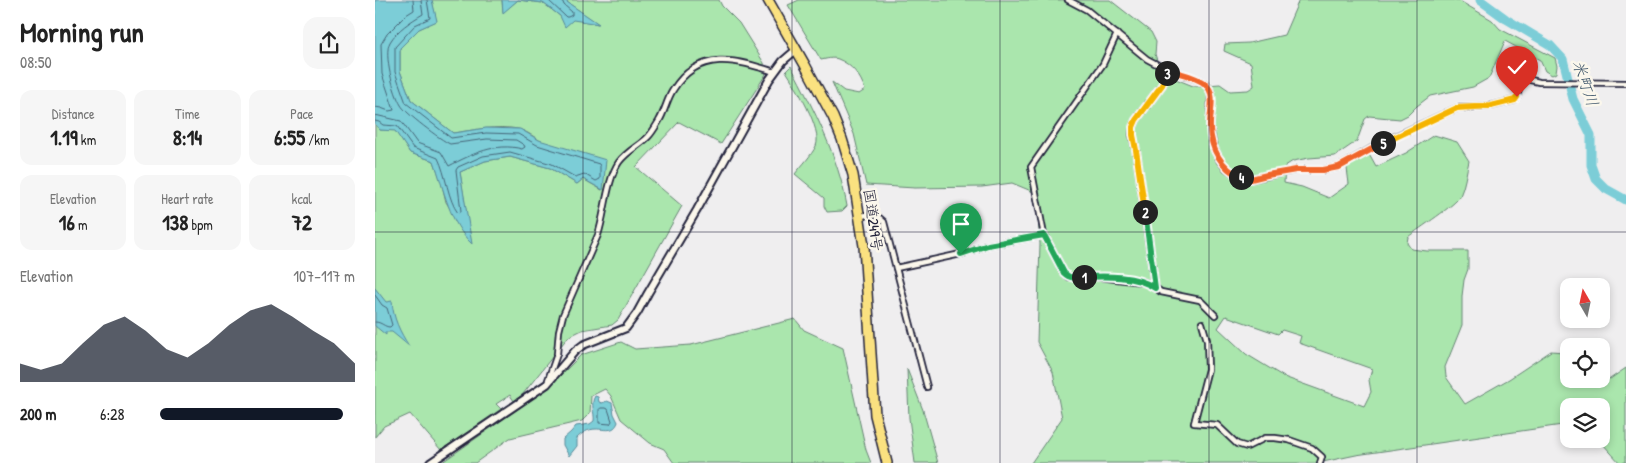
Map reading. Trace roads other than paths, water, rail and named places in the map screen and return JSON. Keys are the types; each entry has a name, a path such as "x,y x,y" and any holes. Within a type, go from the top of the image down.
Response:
{"highway":[{"name":"国道249号","path":"768,0 797,49 833,117 853,175 864,246 875,415 887,463"}],"street":[{"path":"1068,0 1087,10 1147,59 1169,70 1206,84 1211,92 1210,128 1214,148 1220,161 1226,168 1238,176 1251,179 1296,170 1323,170 1339,167 1381,143 1457,108 1491,106 1515,100 1523,78 1539,82 1561,83 1626,82"},
{"path":"1117,34 1103,64 1031,168 1044,235 1068,277 1123,278 1143,282 1161,292 1200,300 1215,315"},
{"path":"430,463 547,384 583,345 626,328 637,313 707,192 769,80 783,61 797,49"},
{"path":"547,384 557,354 559,331 563,315 598,235 613,173 619,162 649,136 660,120 674,89 686,74 695,67 702,63 719,60 746,62 775,72"},
{"path":"1155,288 1133,127 1136,120 1162,85 1169,70"},
{"path":"860,216 875,214 884,222 927,387"},
{"path":"896,268 961,254 988,245 1044,235"},
{"path":"1202,323 1207,340 1208,369 1195,423 1217,425 1237,444 1247,447 1265,438 1289,440 1312,448 1322,457 1320,463"}],"water":[{"path":"375,0 432,0 437,21 419,29 400,48 400,71 411,100 453,133 486,128 520,129 539,140 606,160 603,190 583,179 577,184 550,168 510,157 485,161 460,172 472,244 464,236 453,216 434,161 410,153 395,131 380,130 375,124"},
{"path":"502,0 518,0 503,13"},
{"path":"518,0 564,0 599,24 573,20 565,27 560,16 543,3"},
{"path":"375,288 386,302 392,301 397,325 409,346 392,332 386,332 386,335 375,326"},
{"path":"595,396 598,397 599,402 607,401 612,403 618,422 612,429 593,429 583,433 577,438 577,446 569,456 563,445 563,439 576,426 590,424 594,421 593,402"}],"waterway":[{"name":"米町川","path":"1480,0 1506,19 1550,45 1563,59 1573,99 1591,135 1591,165 1596,179 1606,189 1626,200"}]}
